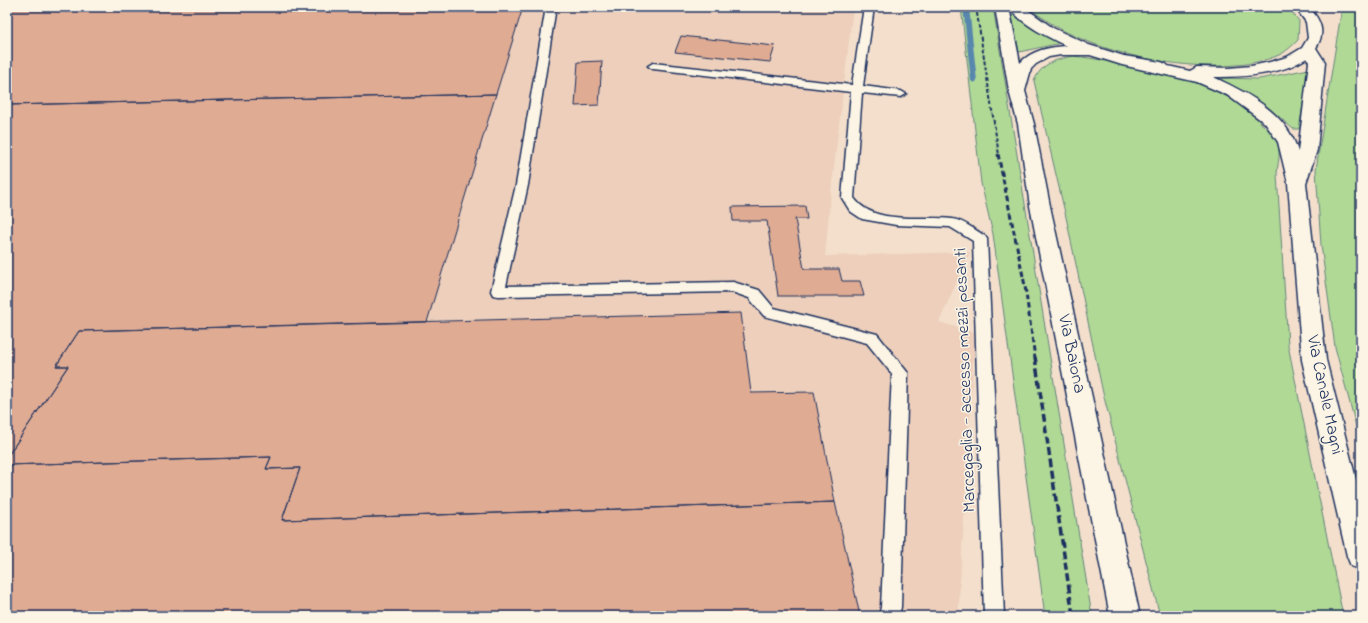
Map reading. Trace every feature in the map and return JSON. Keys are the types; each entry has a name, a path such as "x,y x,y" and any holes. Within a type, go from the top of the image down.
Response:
{"main road":[{"name":"Via Baiona","path":"1002,7 1017,91 1026,124 1040,206 1125,616"},
{"path":"1016,7 1031,21 1064,40 1108,56"},
{"path":"1017,91 1024,66 1033,59 1043,55 1077,51 1108,56 1147,66 1200,72 1248,72 1286,64 1309,50 1316,36 1313,22 1302,7"},
{"path":"1313,22 1322,7"},
{"name":"Via Canale Magni","path":"1296,183 1308,150 1317,62 1309,50"},
{"name":"Via Canale Magni","path":"1147,66 1202,78 1233,92 1271,119 1287,142 1296,183 1314,360 1361,556"}],"lane":[{"path":"551,7 522,185 498,291 734,287 754,294 769,312 872,338 900,373 892,607 889,616"},
{"name":"Marcegaglia - accesso mezzi pesanti","path":"869,7 857,89 848,198 855,208 867,216 896,221 953,223 980,239 994,616"},
{"path":"653,66 901,94"}],"shaded area":[{"path":"7,7 853,7 825,256 970,252 939,322 975,333 958,616 7,616"}],"green space":[{"path":"961,7 993,7 1092,616 1045,616 993,234 981,183"},
{"path":"1030,7 1288,7 1299,21 1298,40 1282,54 1254,62 1225,66 1194,65 1161,61 1129,55 1099,46 1071,35 1041,17"},
{"path":"1342,7 1361,7 1361,445 1335,347 1321,245 1316,169"},
{"path":"1012,15 1015,15 1035,29 1061,43 1019,52"},
{"path":"1073,56 1103,60 1169,74 1203,85 1220,93 1250,112 1268,130 1277,143 1279,153 1277,175 1288,345 1343,616 1160,616 1103,393 1066,217 1034,81 1041,70 1049,63"},
{"path":"1309,69 1299,129 1293,129 1269,108 1219,78 1259,79"}],"building":[{"path":"7,7 523,7 496,94 7,105"},
{"path":"681,36 775,46 770,62 675,52"},
{"path":"602,61 599,105 575,106 578,62"},
{"path":"496,94 427,322 79,331 56,366 68,366 7,457 7,105"},
{"path":"805,206 807,219 795,219 804,269 839,269 842,281 860,281 864,296 778,296 767,221 733,221 732,207"},
{"path":"741,313 751,393 814,392 835,502 282,520 300,468 266,469 271,457 7,465 7,457 68,366 56,366 79,331"},
{"path":"271,457 266,469 300,468 282,520 835,502 860,616 7,616 7,465"}],"waterway":[{"path":"966,7 974,81"}],"railway":[{"path":"976,7 999,155"},
{"path":"998,154 1025,286 1035,358"},
{"path":"1035,357 1073,616"}]}
